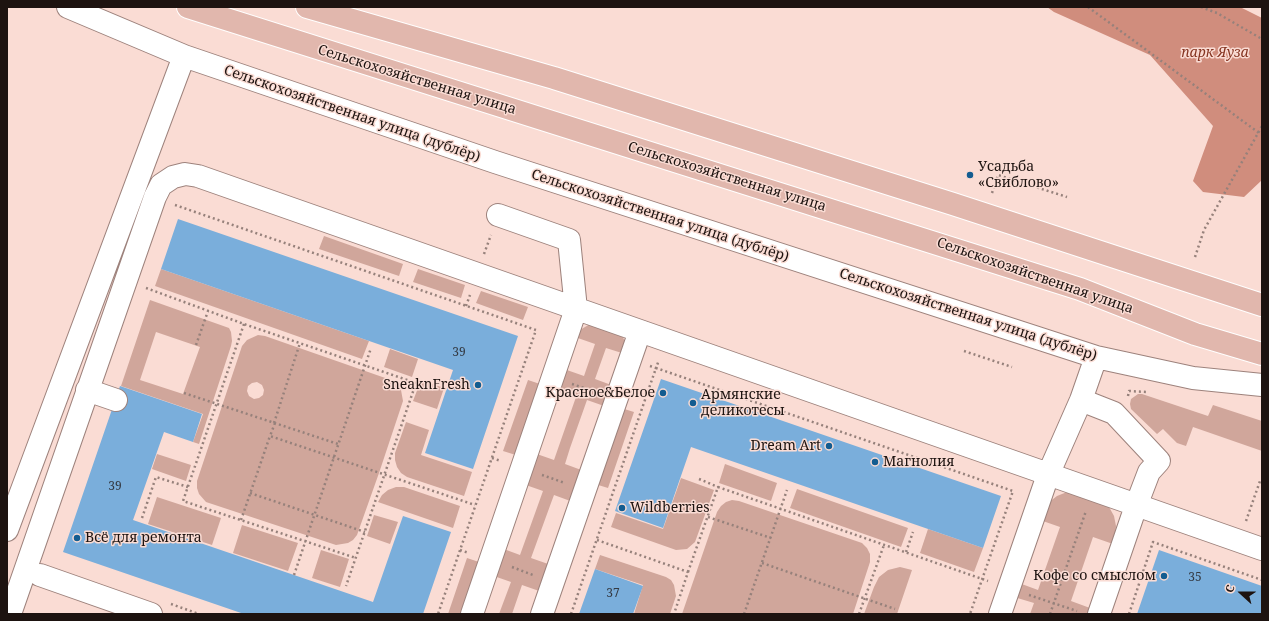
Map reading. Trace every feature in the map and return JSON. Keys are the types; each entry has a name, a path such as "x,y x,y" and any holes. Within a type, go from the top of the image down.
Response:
{"main road":[{"name":"Сельскохозяйственная улица","path":"188,7 1080,289 1195,334 1262,354"},
{"path":"307,7 554,78 946,202 1262,305"}],"street":[{"name":"Сельскохозяйственная улица (дублёр)","path":"68,7 184,56 495,162 1096,357 1193,378 1262,385"},
{"path":"7,530 184,56"},
{"path":"10,614 154,198 161,185 173,177 185,174 198,176 1262,549"},
{"path":"472,614 576,309 569,240 498,215"},
{"path":"114,244 135,252"},
{"path":"542,614 640,332"},
{"path":"1000,614 1048,475 1081,400 1096,357"},
{"path":"87,390 116,400"},
{"path":"1081,400 1114,413 1159,461 1148,472 1099,614"},
{"path":"40,575 160,609"}],"path":[{"path":"1088,7 1260,133"},
{"path":"1201,7 1217,13 1262,39"},
{"path":"1195,257 1204,230 1260,133 1262,126"},
{"path":"992,193 998,174 1067,197"},
{"path":"170,203 536,330 438,614"},
{"path":"153,291 300,344 416,383 346,586"},
{"path":"196,345 208,311"},
{"path":"244,324 183,501 356,558"},
{"path":"240,520 270,436 300,344"},
{"path":"294,575 371,348"},
{"path":"964,351 1012,367"},
{"path":"571,614 656,368 1013,491 970,614"},
{"path":"553,378 642,407"},
{"path":"184,393 338,444"},
{"path":"270,436 475,505"},
{"path":"492,458 611,499"},
{"path":"142,518 156,477 188,487"},
{"path":"699,480 974,576"},
{"path":"674,614 718,487"},
{"path":"744,614 787,490"},
{"path":"1050,614 1093,491"},
{"path":"250,493 365,532"},
{"path":"708,517 770,538"},
{"path":"906,552 913,532"},
{"path":"596,540 688,572"},
{"path":"1128,614 1153,542 1262,580"},
{"path":"860,614 884,544"},
{"path":"460,550 579,591"},
{"path":"762,563 895,609"},
{"path":"160,609 199,614"}],"shaded area":[{"path":"324,236 403,264 399,276 319,249"},
{"path":"161,269 369,341 362,359 155,286"},
{"path":"418,269 465,285 461,298 413,282"},
{"path":"481,291 528,307 523,320 476,303"},
{"path":"150,300 229,328 232,341 231,346 199,444 193,442 203,414 121,386","holes":["156,332 200,347 183,394 140,380"]},
{"path":"592,323 621,334 626,343 625,354 606,348 595,379 614,386 607,407 587,400 565,464 584,471 573,502 554,495 531,558 551,565 542,592 522,585 512,614 499,614 511,582 491,575 501,548 520,555 543,491 523,484 534,453 554,460 576,397 557,389 564,369 584,376 595,344 575,337 578,331"},
{"path":"258,335 265,336 391,380 401,390 403,401 379,473 357,535 348,543 336,545 206,502 199,494 197,481 242,346 247,340","holes":["257,382 262,385 264,390 263,395 254,399 249,396 247,391 248,386"]},
{"path":"390,349 418,359 412,377 384,367"},
{"path":"421,380 444,388 437,409 413,401"},
{"path":"528,380 543,385 519,456 503,451"},
{"path":"1138,394 1208,416 1213,405 1262,421 1262,451 1193,427 1186,446 1177,443 1163,429 1157,434 1131,409 1131,399"},
{"path":"621,408 634,412 608,488 595,484"},
{"path":"406,422 429,430 421,455 472,472 464,496 407,477 401,473 397,467 395,453"},
{"path":"157,454 191,465 186,481 152,469"},
{"path":"725,464 777,483 771,501 719,483"},
{"path":"681,478 714,490 695,542 687,549 676,550 611,527 616,513 663,529"},
{"path":"396,487 404,487 460,506 453,528 378,502 382,495 388,490"},
{"path":"797,489 908,528 901,547 790,508"},
{"path":"1067,492 1109,507 1114,516 1116,526 1113,544 1093,537 1071,601 1090,608 1088,614 1030,614 1034,603 1014,597 1019,583 1038,590 1060,527 1040,520 1048,503 1057,496"},
{"path":"157,497 221,518 212,545 148,524"},
{"path":"732,500 739,501 862,543 870,554 870,562 853,614 682,614 717,512 726,502"},
{"path":"374,515 398,522 390,544 367,536"},
{"path":"242,525 298,543 288,571 233,553"},
{"path":"928,529 983,548 974,572 920,553"},
{"path":"321,550 349,559 340,587 312,578"},
{"path":"600,555 671,580 674,585 676,596 670,614 634,614 643,585 595,569"},
{"path":"467,558 482,563 465,614 448,614"},
{"path":"900,567 912,570 897,614 864,614 879,577 888,570"}],"green space":[{"name":"парк Яуза","path":"1047,7 1240,7 1262,18 1262,180 1244,197 1203,192 1193,181 1213,126 1150,55 1054,12"}],"building":[{"path":"178,219 518,336 473,469 425,453 453,370 161,269"},
{"path":"661,379 1001,496 983,548 691,447 663,528 615,511"},
{"path":"120,386 202,414 193,442 164,432 133,520 373,602 403,516 451,532 423,614 244,614 63,552"},
{"path":"1159,550 1262,586 1262,614 1137,614"},
{"path":"595,569 643,586 633,614 579,614"}],"place":[{"name":"Усадьба «Свиблово»","path":"970,175"},
{"name":"SneaknFresh","path":"478,385"},
{"name":"Красное&Белое","path":"663,393"},
{"name":"Армянские деликотесы","path":"693,403"},
{"name":"Dream Art","path":"829,446"},
{"name":"Магнолия","path":"875,462"},
{"name":"Wildberries","path":"622,508"},
{"name":"Всё для ремонта","path":"77,538"},
{"name":"Кофе со смыслом","path":"1164,576"}]}
